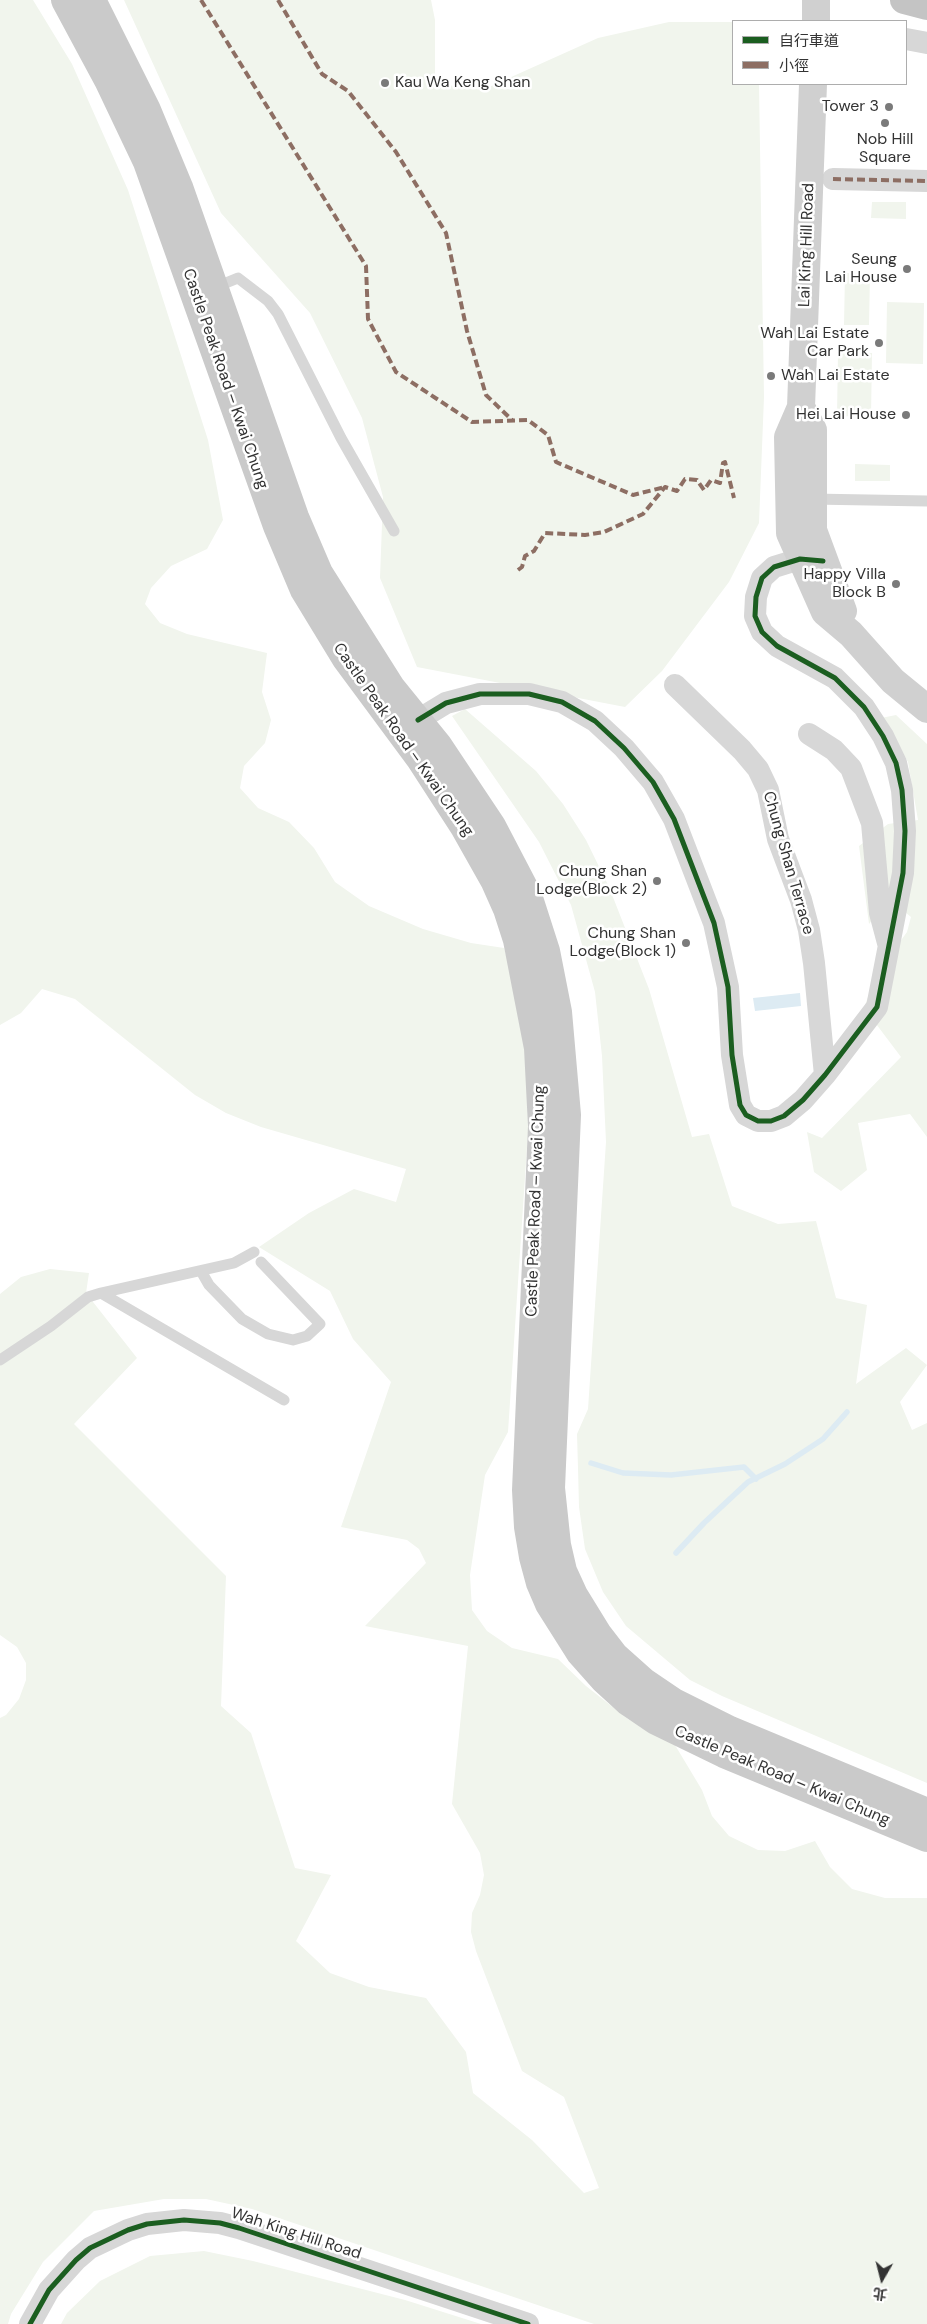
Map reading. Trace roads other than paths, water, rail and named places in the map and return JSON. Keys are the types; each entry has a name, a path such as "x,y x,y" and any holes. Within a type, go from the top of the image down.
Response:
{"highway":[{"path":"904,0 927,6"}],"main road":[{"name":"Castle Peak Road – Kwai Chung","path":"64,0 108,80 157,189 274,518 294,568 332,638 409,727 449,760 505,848 534,911 553,981 562,1043 566,1115 551,1488 557,1545 563,1570 574,1595 593,1628 615,1656 643,1681 674,1702 730,1730 927,1812"},
{"name":"Castle Peak Road – Kwai Chung","path":"92,0 164,148 216,287 307,546 350,626 391,687 409,727 495,882 507,909 517,940 532,1011 541,1084 542,1126 526,1490 528,1527 533,1557 549,1604 563,1629 580,1653 604,1680 628,1702 656,1721 724,1754 927,1838"},
{"name":"Lai King Hill Road","path":"813,85 821,178 801,407 788,437 810,488 813,530 812,560 825,612 851,634 893,681 927,709"},
{"name":"Lai King Hill Road","path":"810,488 790,533 812,560"}],"street":[{"path":"907,39 927,43"},
{"path":"821,178 927,181"},
{"path":"409,727 446,703 480,694 529,694 562,702 594,721 624,748 653,782 674,819 714,923 724,960 728,987 735,1082 740,1104 746,1115 758,1121 771,1122 784,1116 803,1100 825,1075 877,1007 903,873 905,831 902,790 896,763 883,736 864,706 835,678 777,646 762,632 755,616 756,597 762,578 780,564 812,560"},
{"name":"Chung Shan Terrace","path":"674,685 742,750 758,769 768,790 778,839 801,900 809,930 825,1075"},
{"path":"809,734 834,750 851,768 872,823 880,912 888,946"},
{"name":"Wah King Hill Road","path":"30,2324 41,2302 53,2285 90,2248 138,2227 166,2221 184,2220 220,2223 239,2228 528,2324"}],"lane":[{"path":"216,287 238,278 268,301 278,314 341,438 394,531"},
{"path":"810,488 927,502"},
{"path":"0,1360 51,1326 88,1297 234,1263 254,1252"},
{"path":"202,1270 209,1285 242,1319 268,1334 293,1340 306,1336 320,1324 261,1262"},
{"path":"101,1293 284,1400"}],"waterway":[{"path":"676,1553 704,1523 748,1482 785,1464 823,1439 847,1412"},
{"path":"591,1463 623,1473 671,1475 744,1467 756,1479"}],"place":[{"name":"Kau Wa Keng Shan","path":"385,83"},
{"name":"Tower 3","path":"889,107"},
{"name":"Nob Hill Square","path":"885,123"},
{"name":"Seung Lai House","path":"907,269"},
{"name":"Wah Lai Estate Car Park","path":"879,343"},
{"name":"Wah Lai Estate","path":"771,376"},
{"name":"Hei Lai House","path":"906,415"},
{"name":"Happy Villa Block B","path":"896,584"},
{"name":"Chung Shan Lodge(Block 2)","path":"657,881"},
{"name":"Chung Shan Lodge(Block 1)","path":"686,943"}]}
